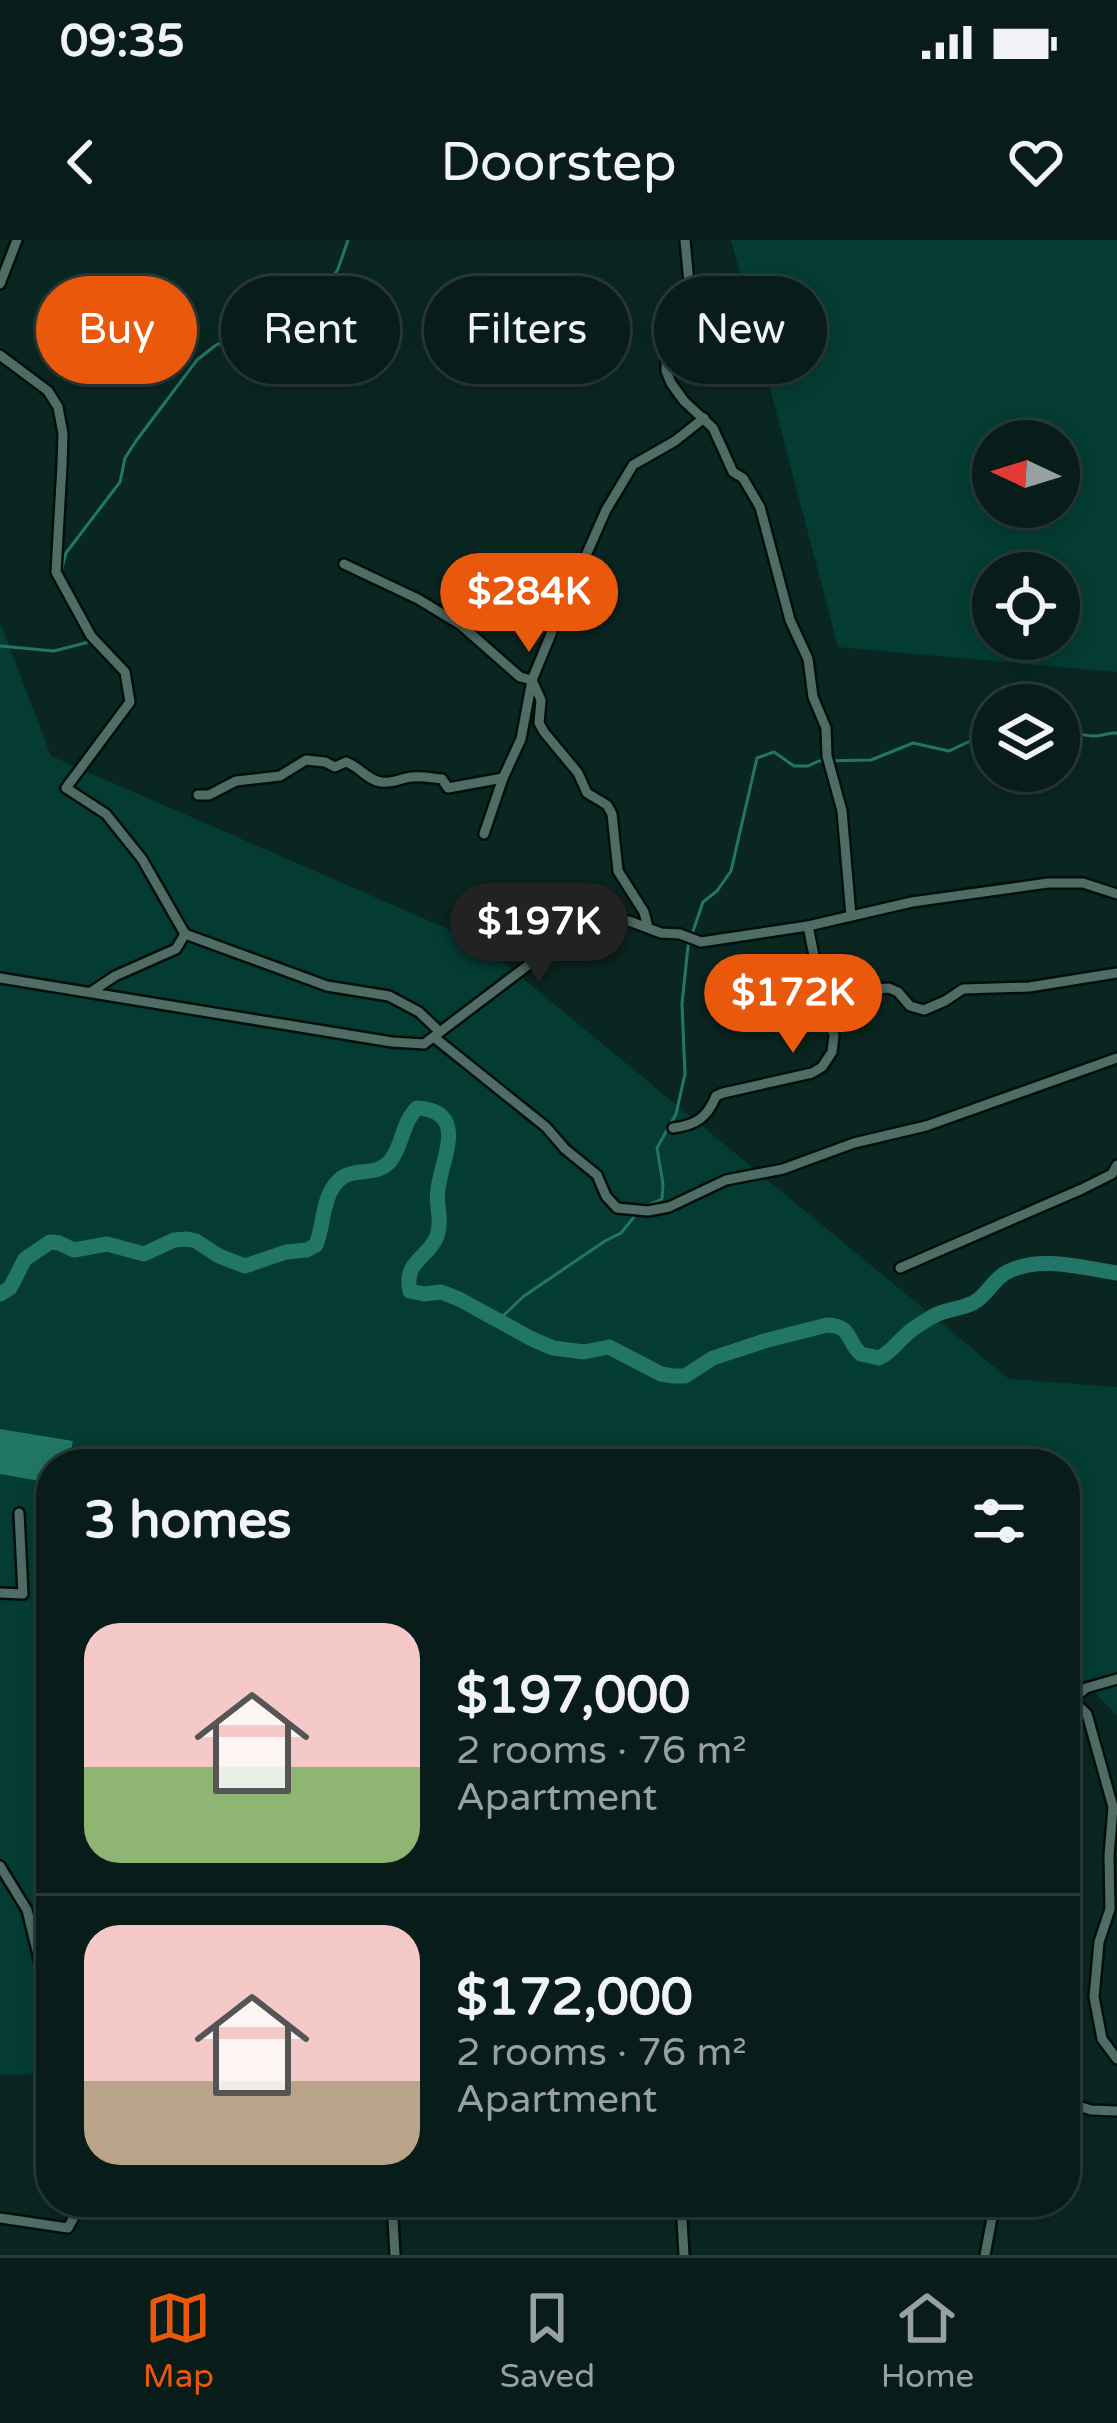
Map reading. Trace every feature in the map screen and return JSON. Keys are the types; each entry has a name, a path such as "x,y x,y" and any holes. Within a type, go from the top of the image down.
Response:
{"street":[{"path":"0,284 16,240"},
{"path":"685,240 689,283 684,310 667,342 666,371 670,383 719,438 733,472 743,478 760,507 826,728 826,756 842,811 851,916"},
{"path":"0,355 48,391 58,407 62,449 56,572 91,636 124,672 130,702 67,788 106,814 142,859 185,934 327,986 389,996 419,1012 438,1035 597,1175 617,1208 669,1208 726,1180 782,1169 854,1143 926,1126 1117,1058"},
{"path":"484,834 502,778 521,740 532,680 566,580 580,568 605,510 633,465 704,418"},
{"path":"344,564 433,608 520,677 532,680"},
{"path":"532,680 541,700 539,723 544,732 578,773 587,793 607,805 612,814 618,871 648,927"},
{"path":"197,795 209,795 236,782 280,776 306,760 335,767 346,762 359,767 369,779 387,784 410,777 431,778 442,779 448,788 502,778"},
{"path":"0,978 424,1044 531,963 608,922 629,920 701,942 808,926 912,902 1065,882 1117,894"},
{"path":"673,1128 697,1123 723,1093 795,1079 822,1067 834,1046 808,926"},
{"path":"90,992 176,950 185,934"},
{"path":"826,1007 865,990 889,988 910,1006 924,1010 963,989 1029,988 1117,973"},
{"path":"900,1268 1082,1190 1112,1174 1117,1165"},
{"path":"0,1593 23,1594 20,1514"},
{"path":"1080,1692 1117,1678"},
{"path":"1080,1709 1087,1714 1113,1807 1110,1909 1099,1942 1094,1997 1102,2039 1117,2059"},
{"path":"0,1867 27,1910 36,1947"},
{"path":"1080,2107 1117,2110"},
{"path":"0,2218 68,2228 74,2217"},
{"path":"393,2217 395,2255"},
{"path":"682,2217 684,2255"},
{"path":"986,2255 992,2217"}],"shaded area":[{"path":"731,240 1117,240 1117,672 983,660 1080,660 1080,552 972,552 972,659 838,647 769,384 827,384 827,276 740,276"},
{"path":"0,622 51,756 480,943 1009,1379 1117,1387 1117,1716 1080,1676 1080,1449 36,1449 36,2074 0,2075"},
{"path":"0,1429 73,1441 71,1449 36,1449 36,1480 0,1474"}],"waterway":[{"path":"61,571 66,553 120,482 125,458 197,360 216,345 234,339 282,334 302,326 338,269 348,240"},
{"path":"0,646 54,651 89,642"},
{"path":"1080,734 1117,733"},
{"path":"646,1206 662,1199 657,1148 676,1114 685,1074 682,1004 688,946 703,902 731,871 757,758 774,752 794,766 808,766 819,761 871,760 913,743 949,751 972,740"},
{"path":"0,1294 10,1288 25,1259 50,1242 74,1250 107,1244 144,1254 187,1239 245,1266 307,1250 316,1245 326,1203 338,1181 386,1165 417,1108 443,1117 448,1138 437,1195 439,1230 413,1266 410,1291 441,1292 459,1299 553,1348 584,1352 609,1347 661,1374 685,1376 713,1358 827,1325 845,1331 861,1354 879,1358 918,1326 973,1303 1002,1275 1020,1267 1062,1264 1117,1273"},
{"path":"495,1319 621,1233 638,1212"}]}
